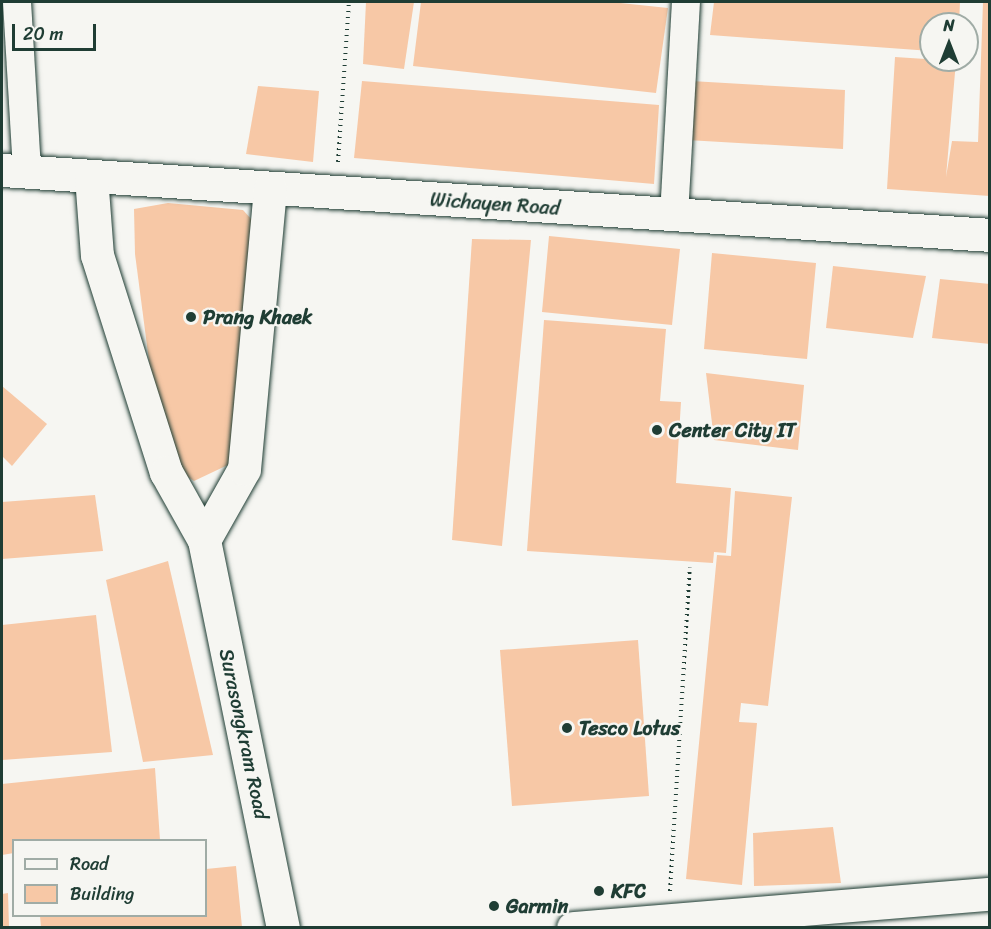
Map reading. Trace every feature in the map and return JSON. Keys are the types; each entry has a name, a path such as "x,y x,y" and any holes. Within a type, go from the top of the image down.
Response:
{"street":[{"path":"14,171 17,2"},
{"path":"674,216 686,2"},
{"name":"Wichayen Road","path":"14,171 990,235"},
{"name":"Surasongkram Road","path":"91,176 97,255 166,472 204,540 284,927"},
{"path":"204,540 244,469 270,188"},
{"path":"573,927 668,920 712,922 990,894"}],"path":[{"path":"336,193 349,2"},
{"path":"668,920 690,568"}],"building":[{"path":"366,2 414,2 404,69 363,64"},
{"path":"421,2 611,2 668,8 656,93 413,66"},
{"path":"714,2 960,2 960,12 919,12 919,50 710,35"},
{"path":"983,2 990,2 990,196 887,189 895,57 919,59 919,72 955,72 946,177 952,141 978,142"},
{"path":"362,81 659,105 654,184 354,158"},
{"path":"691,81 845,90 843,149 687,140"},
{"path":"258,86 319,91 313,162 246,154"},
{"path":"168,203 243,210 252,220 232,463 194,481 162,460 135,254 134,209"},
{"path":"549,236 680,249 672,325 542,312"},
{"path":"472,239 531,240 502,546 452,540"},
{"path":"712,253 816,263 807,359 704,349"},
{"path":"833,266 926,276 913,338 826,328"},
{"path":"940,279 990,284 990,344 932,338"},
{"path":"544,320 666,329 660,401 681,402 676,483 731,488 726,553 714,552 713,563 527,551"},
{"path":"706,373 804,385 798,450 714,440"},
{"path":"2,386 47,424 12,466 2,456"},
{"path":"735,491 792,497 768,706 741,703 739,722 757,723 742,885 686,879 717,555 731,556"},
{"path":"95,495 103,551 2,559 2,502"},
{"path":"168,561 213,755 143,762 106,580"},
{"path":"96,615 112,752 2,760 2,625"},
{"path":"638,640 649,796 512,806 500,650"},
{"path":"155,768 160,839 12,839 12,853 2,855 2,784"},
{"path":"833,827 841,883 754,886 753,833"},
{"path":"236,866 242,927 41,927 40,917 207,917 207,869"},
{"path":"8,893 9,927 2,927 2,894"}],"place":[{"name":"Prang Khaek","path":"191,317"},
{"name":"Center City IT","path":"657,430"},
{"name":"Tesco Lotus","path":"567,728"},
{"name":"KFC","path":"599,891"},
{"name":"Garmin","path":"494,906"}]}
